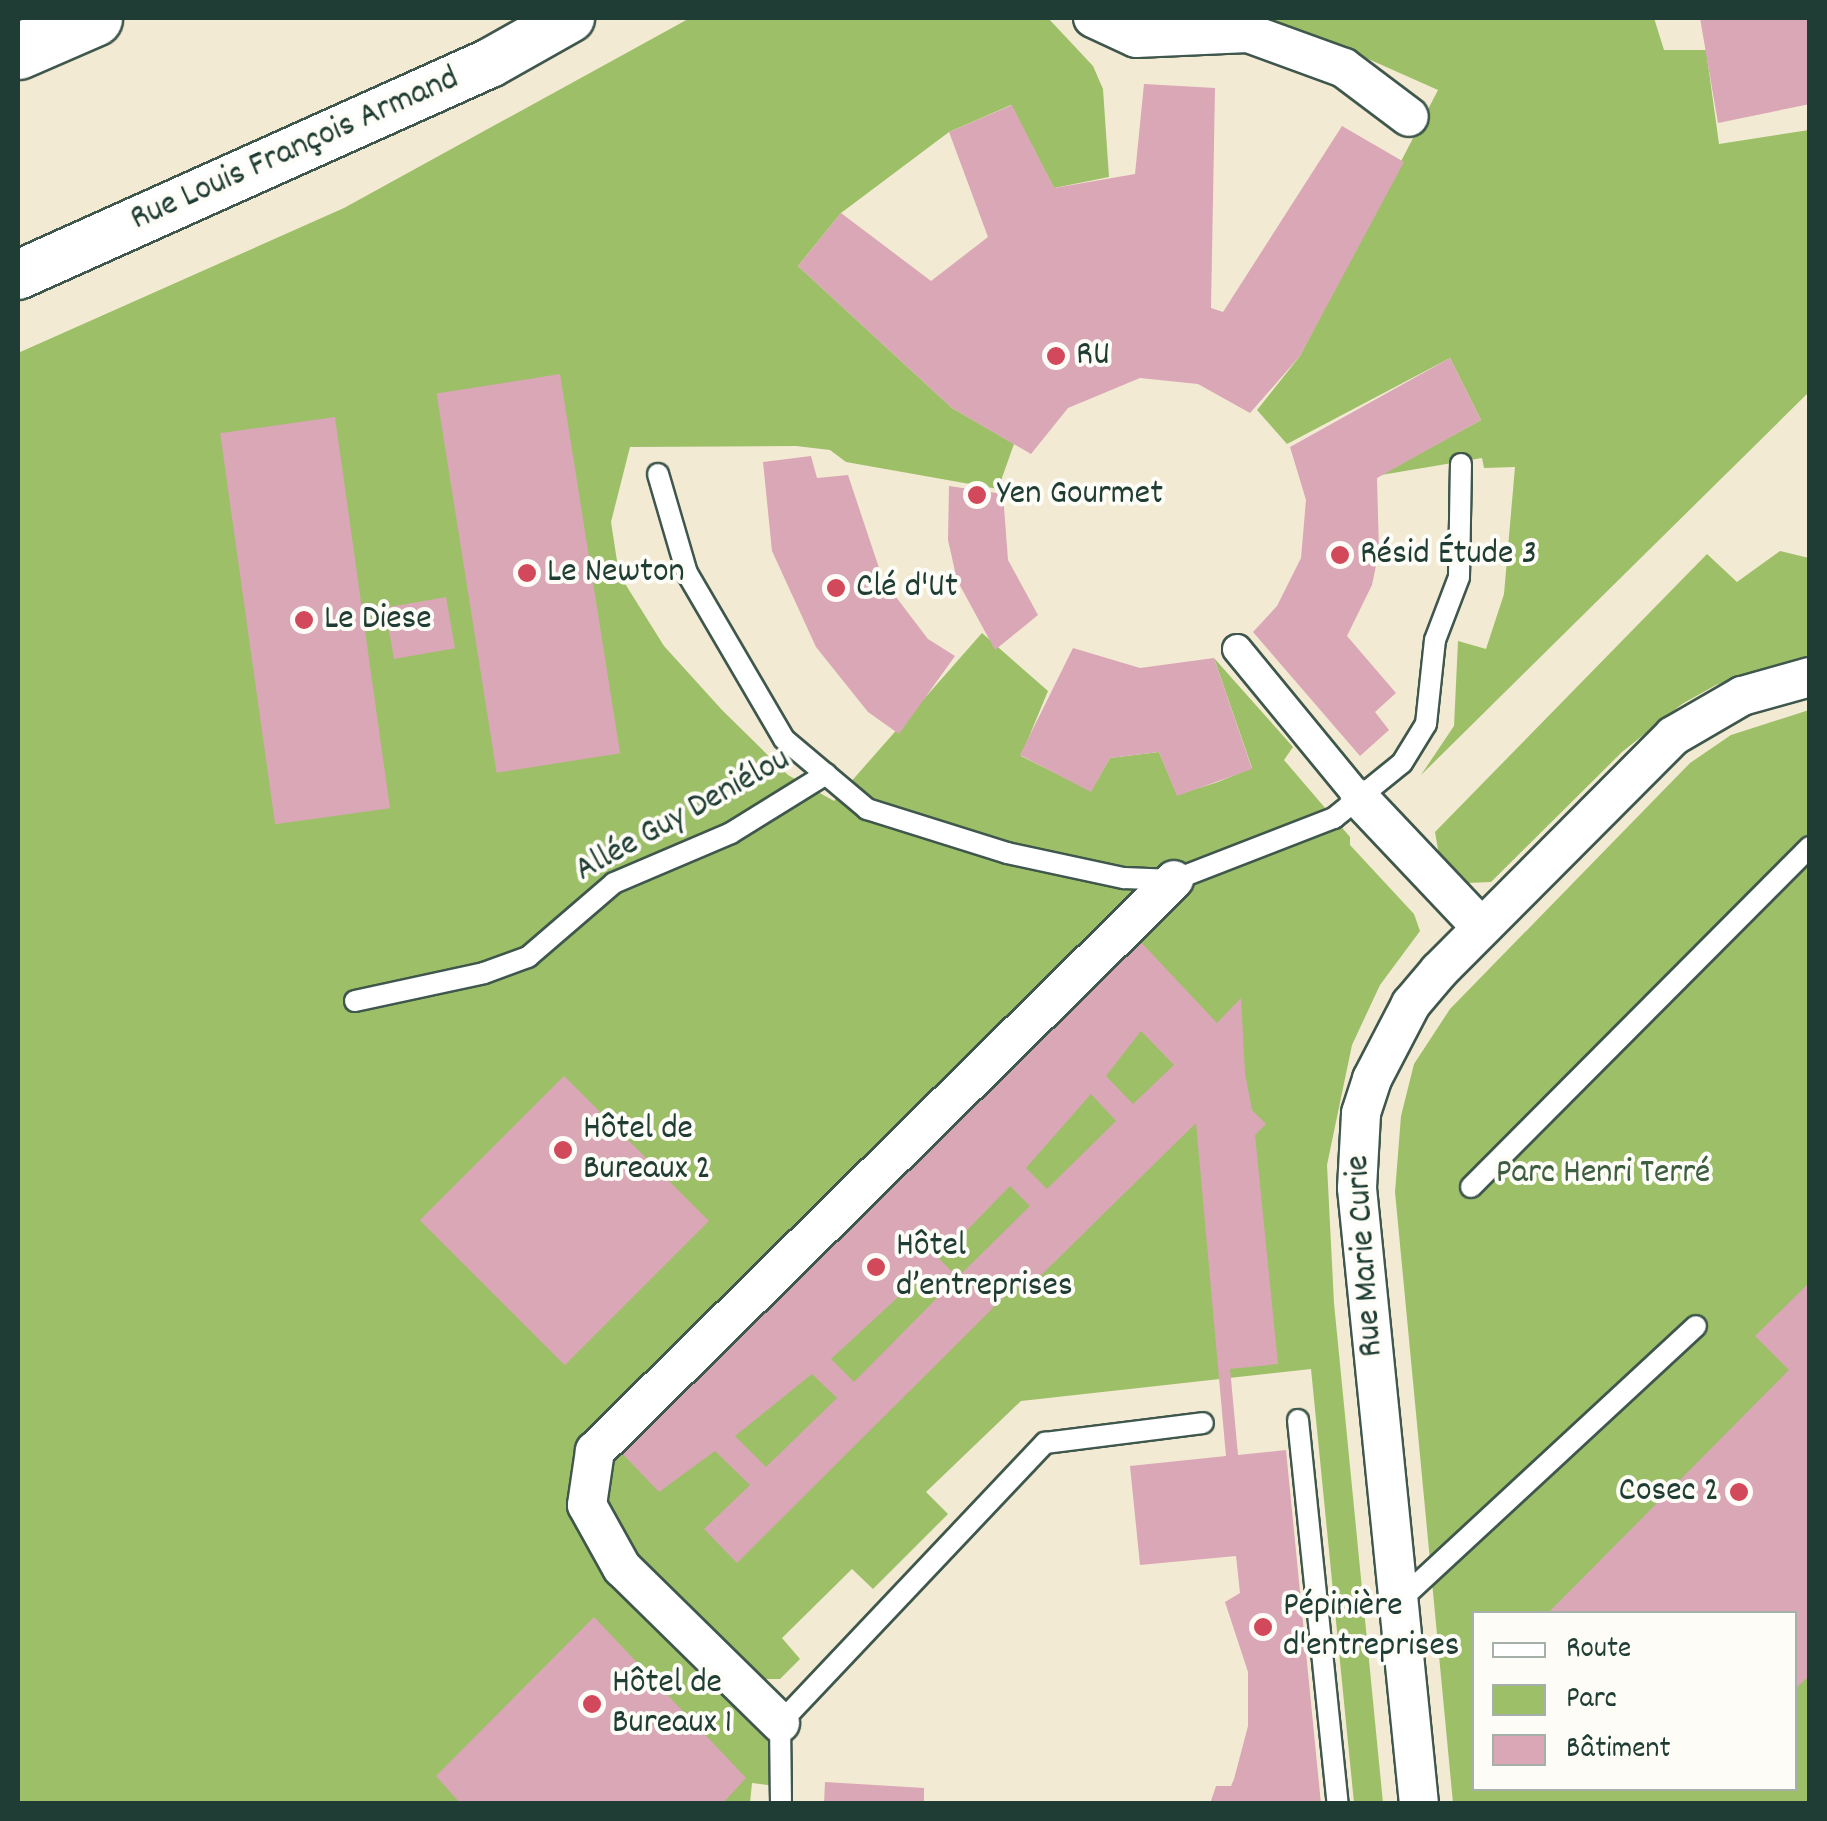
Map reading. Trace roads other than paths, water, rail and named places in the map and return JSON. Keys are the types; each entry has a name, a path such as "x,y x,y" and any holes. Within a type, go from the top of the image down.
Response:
{"main road":[{"path":"18,51 94,18"}],"street":[{"name":"Rue Louis François Armand","path":"18,275 490,63 570,18"},
{"path":"1093,18 1136,38 1248,34 1266,39 1344,68 1410,117"},
{"path":"1237,649 1360,798 1481,926"},
{"name":"Rue Marie Curie","path":"1419,1804 1357,1188 1359,1130 1387,1042 1411,1004 1481,926 1673,736 1742,696 1810,677"},
{"path":"780,1723 622,1568 587,1505 595,1450 1174,880"}],"lane":[{"path":"658,474 687,573 784,739 867,809 1008,853 1124,878 1174,880 1277,846 1360,798 1402,763 1432,704 1434,640 1459,577 1460,464"},
{"name":"Allée Guy Deniélou","path":"354,1001 484,973 528,957 614,883 731,833 826,774"},
{"path":"1471,1187 1810,847"},
{"path":"1396,1604 1696,1326"},
{"path":"1298,1420 1338,1804"},
{"path":"781,1804 780,1723 1044,1443 1204,1423"}],"place":[{"name":"RU","path":"1056,356"},
{"name":"Yen Gourmet","path":"977,495"},
{"name":"Résid Étude 3","path":"1340,555"},
{"name":"Le Newton","path":"527,573"},
{"name":"Clé d'Ut","path":"836,588"},
{"name":"Le Diese","path":"304,620"},
{"name":"Hôtel de Bureaux 2","path":"563,1150"},
{"name":"Hôtel d’entreprises","path":"876,1267"},
{"name":"Cosec 2","path":"1739,1492"},
{"name":"Pépinière d'entreprises","path":"1263,1627"},
{"name":"Hôtel de Bureaux 1","path":"592,1704"}],"park label":[{"name":"Parc Henri Terré","path":"1603,1174"}]}
